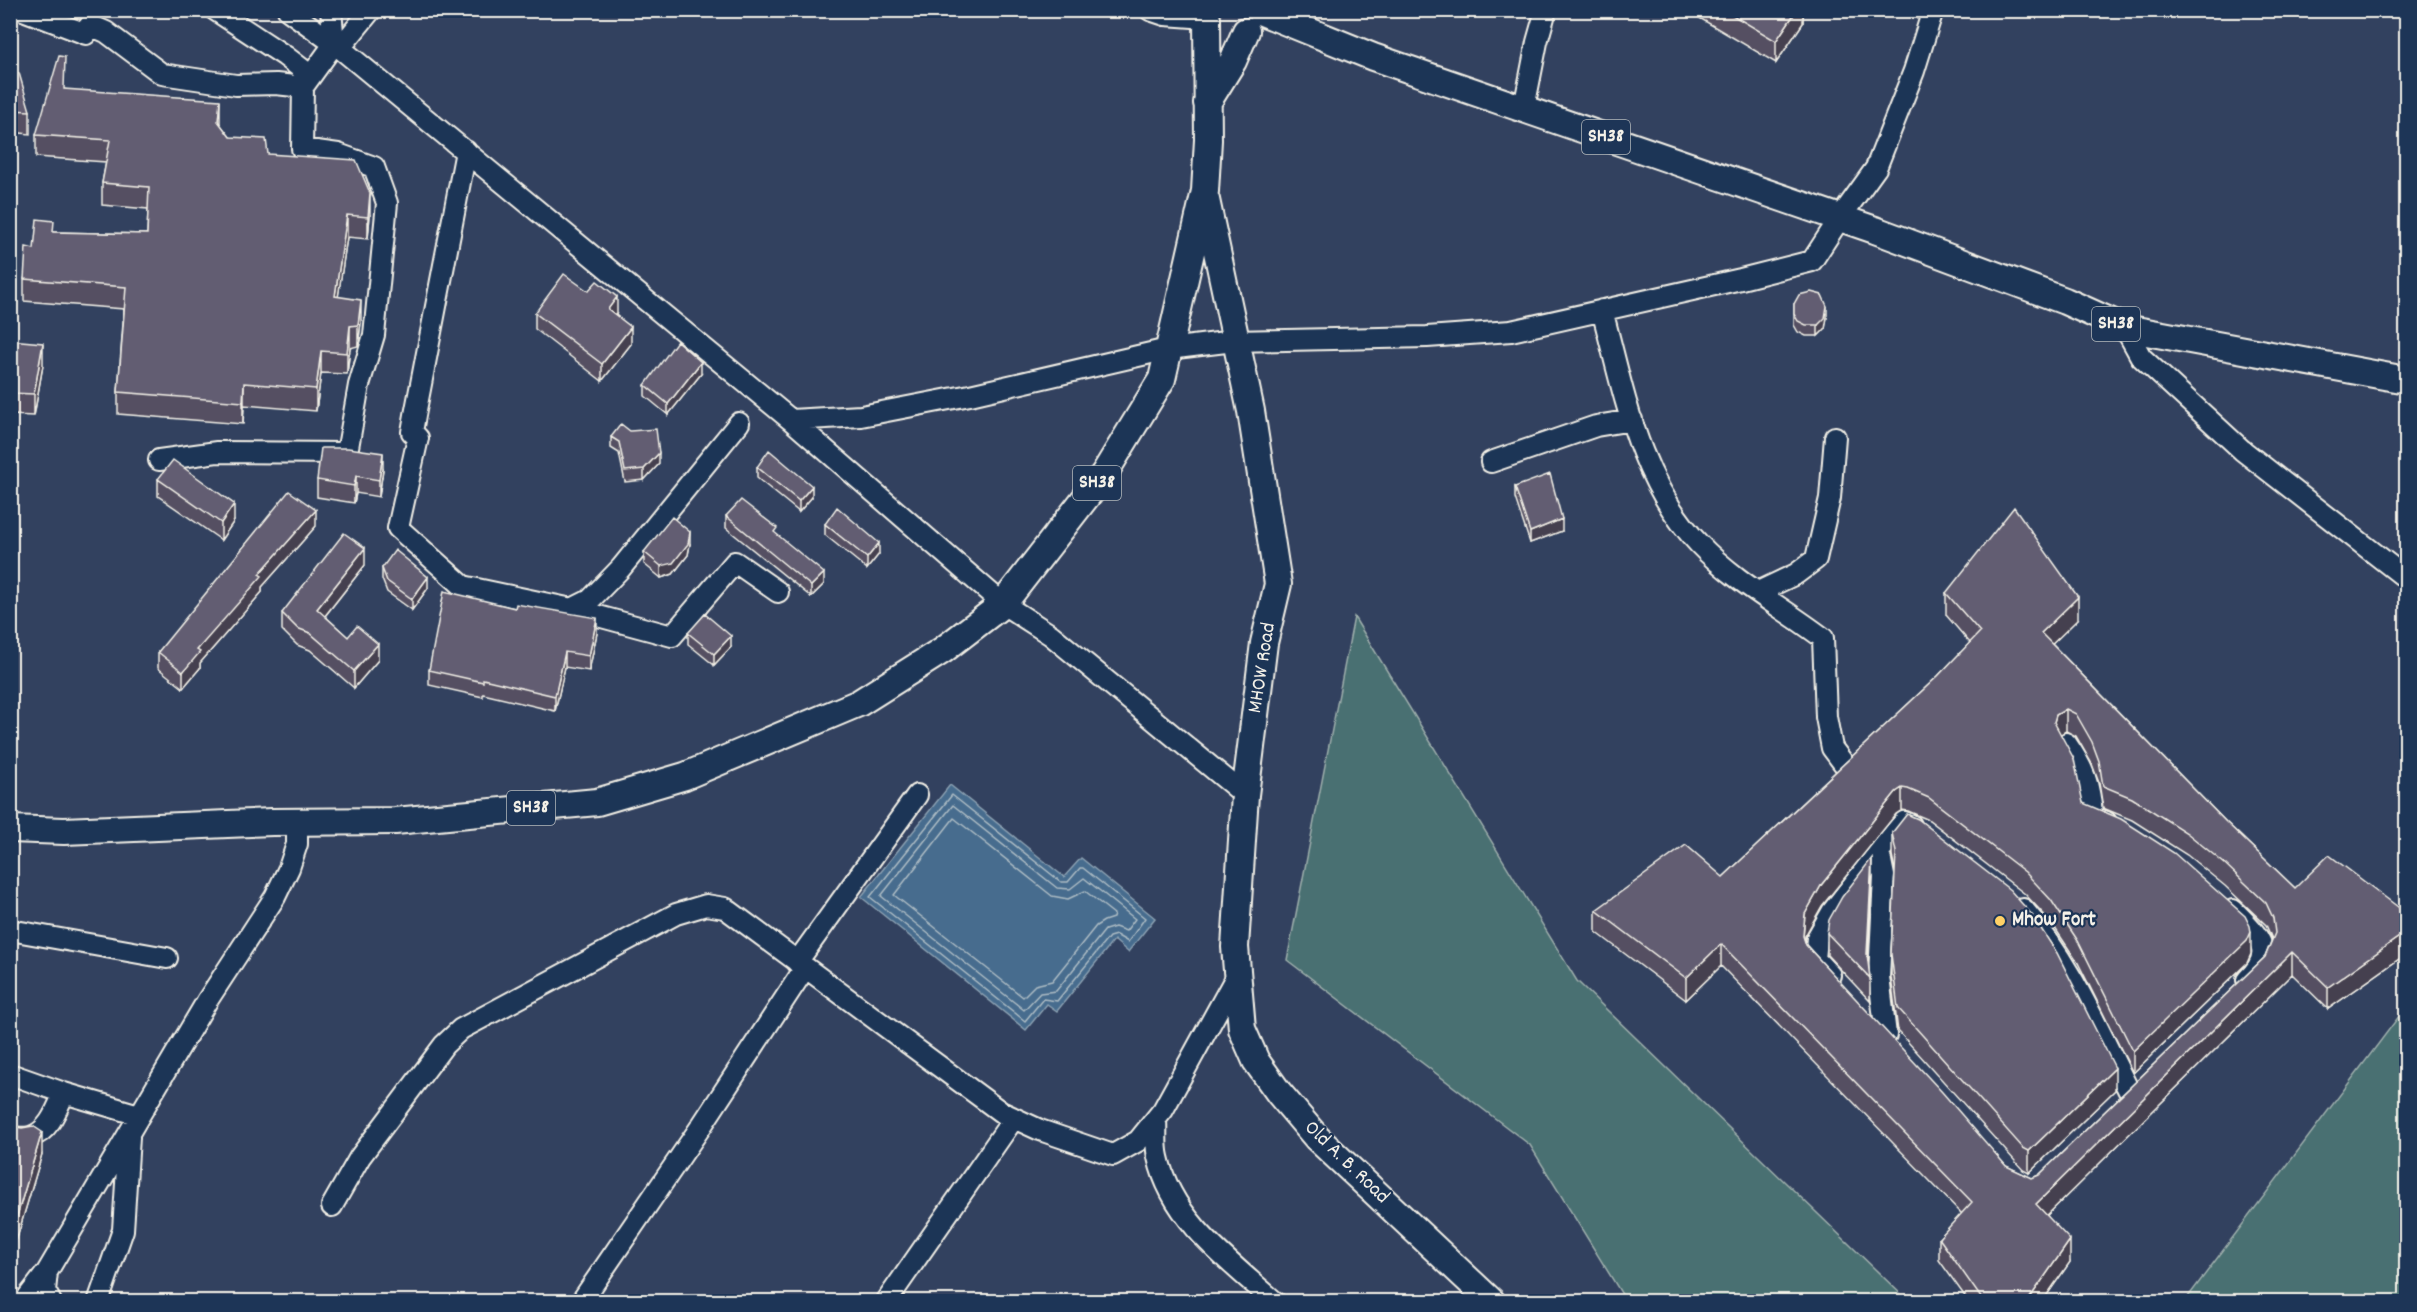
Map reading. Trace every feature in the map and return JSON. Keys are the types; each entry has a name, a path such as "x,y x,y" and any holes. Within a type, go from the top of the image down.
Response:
{"main road":[{"name":"SH38","path":"1206,14 1213,25 1228,33 1257,18 1524,108 1840,218 2065,302 2125,328 2406,380"},
{"name":"SH38","path":"10,829 64,831 297,822 395,821 597,802 685,776 859,703 943,650 1003,604 1104,474 1162,379 1204,191 1207,104 1206,14"},
{"name":"SH38","path":"1207,104 1257,18"},
{"name":"MHOW Road","path":"1204,191 1234,341 1251,411 1278,584 1264,643 1245,795 1235,947 1238,987"},
{"name":"Old A. B. Road","path":"1238,987 1242,1029 1256,1060 1279,1093 1317,1138 1492,1302"}],"street":[{"path":"23,10 88,30 106,32 162,74 236,85 307,82"},
{"path":"215,10 285,56 307,82"},
{"path":"288,10 337,46 792,420 1003,604 1051,635 1245,795"},
{"path":"331,10 337,46"},
{"path":"159,460 217,452 347,453 359,385 374,335 387,203 374,167 338,154 302,149 307,82 370,10"},
{"path":"1150,10 1165,15 1206,14"},
{"path":"1524,108 1546,10"},
{"path":"792,420 861,416 1168,349 1234,341 1427,337 1511,331 1730,282 1812,261 1876,168 1914,71 1933,10"},
{"path":"466,151 412,432 418,438 398,528 464,586 572,609 672,636 735,562 778,592"},
{"path":"1602,310 1632,420 1653,479 1674,515 1700,546 1758,592 1823,638 1826,717 1832,748 1847,768"},
{"path":"2125,328 2141,357 2242,450 2406,579"},
{"path":"1491,462 1596,426 1632,420"},
{"path":"572,609 590,600 621,568 739,423"},
{"path":"1758,592 1796,574 1816,559 1830,498 1835,437"},
{"path":"2066,743 2082,768 2091,797 2092,817 2126,830"},
{"path":"581,1302 700,1128 801,965 917,795"},
{"path":"24,1302 47,1272 207,1001 275,897 289,868 297,844 297,822"},
{"path":"1846,993 1815,959 1817,938 1832,912 1879,850 1904,822 1924,831"},
{"path":"1879,850 1884,876 1879,977 1886,1035"},
{"path":"2008,895 2042,930 2067,969 2124,1098 2146,1076"},
{"path":"2217,895 2254,931 2262,945 2263,956 2257,970 2232,995"},
{"path":"332,1206 360,1157 444,1045 461,1029 629,937 676,914 706,905 725,908 979,1097 1014,1118 1040,1130 1113,1155 1138,1141 1156,1120 1238,987"},
{"path":"10,930 167,958"},
{"path":"1862,1010 1900,1051"},
{"path":"10,1074 64,1093 134,1123"},
{"path":"10,1137 29,1138 44,1129 64,1093"},
{"path":"886,1302 1014,1118"},
{"path":"1156,1120 1157,1155 1163,1174 1179,1205 1222,1256 1275,1302"},
{"path":"98,1302 123,1230 134,1123"},
{"path":"47,1272 45,1291 51,1302"}],"green space":[{"path":"1354,617 1577,981 1908,1301 1626,1301 1530,1145 1287,960"},
{"path":"2406,1007 2406,1301 2185,1301"}],"water":[{"path":"950,785 1064,877 1081,858 1155,918 1128,952 1114,940 1057,1011 1047,1004 1026,1030 861,897"}],"building":[{"path":"1724,10 1797,10 1776,41"},
{"path":"59,56 65,57 64,89 220,100 218,121 230,137 266,139 268,154 356,160 370,193 368,217 347,215 335,296 361,300 358,325 350,326 347,353 321,351 316,389 244,383 243,402 118,392 126,287 24,279 26,247 34,249 37,219 54,221 53,232 147,234 149,187 102,183 110,140 36,135"},
{"path":"10,72 19,73 30,111 10,110"},
{"path":"564,274 588,291 597,281 617,297 608,309 631,327 602,364 535,313"},
{"path":"1811,292 1822,295 1827,306 1825,318 1818,325 1806,325 1798,321 1794,314 1794,304 1799,295"},
{"path":"10,340 43,343 34,394 10,393"},
{"path":"677,341 701,362 668,404 645,385"},
{"path":"621,424 630,431 656,429 659,453 644,469 625,471 619,442 611,437"},
{"path":"321,448 348,448 383,453 379,480 356,476 354,486 317,480"},
{"path":"769,450 812,486 799,501 757,467"},
{"path":"173,460 234,504 221,523 158,479"},
{"path":"1550,474 1562,519 1530,532 1515,487"},
{"path":"289,491 316,510 259,574 262,576 197,650 200,652 183,672 158,652"},
{"path":"741,500 777,528 774,532 824,573 811,586 726,516"},
{"path":"837,507 879,543 867,558 825,524"},
{"path":"2014,507 2078,597 2041,633 2226,822 2295,888 2329,855 2406,913 2406,932 2328,987 2292,952 2036,1204 2070,1240 2027,1302 1984,1302 1939,1238 1972,1202 1721,944 1686,978 1596,910 1686,845 1723,877 1938,676 1980,632 1946,593","holes":["2066,709 2076,714 2092,742 2099,761 2103,786 2132,798 2187,833 2225,864 2266,903 2273,918 2275,933 2265,957 2039,1175 2032,1178 2006,1166 1942,1092 1806,945 1803,936 1805,914 1822,884 1896,792 1902,788 1908,789 1929,798 2025,872 2051,900 2078,941 2133,1051 2247,941 2251,932 2250,926 2245,916 2174,853 2121,819 2083,803 2074,759 2054,722 2056,715"]},
{"path":"672,517 690,532 688,544 673,563 661,566 644,552"},
{"path":"344,533 365,548 317,609 348,637 357,626 378,644 354,671 310,633 297,628 282,613"},
{"path":"395,550 428,577 412,599 387,581 382,568"},
{"path":"444,591 515,608 516,604 597,618 589,656 565,652 555,696 483,679 483,682 429,670"},
{"path":"705,614 731,636 714,654 688,633"},
{"path":"1907,814 1918,819 2010,890 2032,915 2057,953 2115,1068 2029,1151 2023,1148 1898,1008 1891,954 1896,852 1892,833"},
{"path":"1872,858 1867,954 1870,978 1827,933 1829,920 1842,897"},
{"path":"10,1126 22,1128 33,1126 42,1132 11,1236 10,1235"}],"place":[{"name":"Mhow Fort","path":"2000,921"}]}
